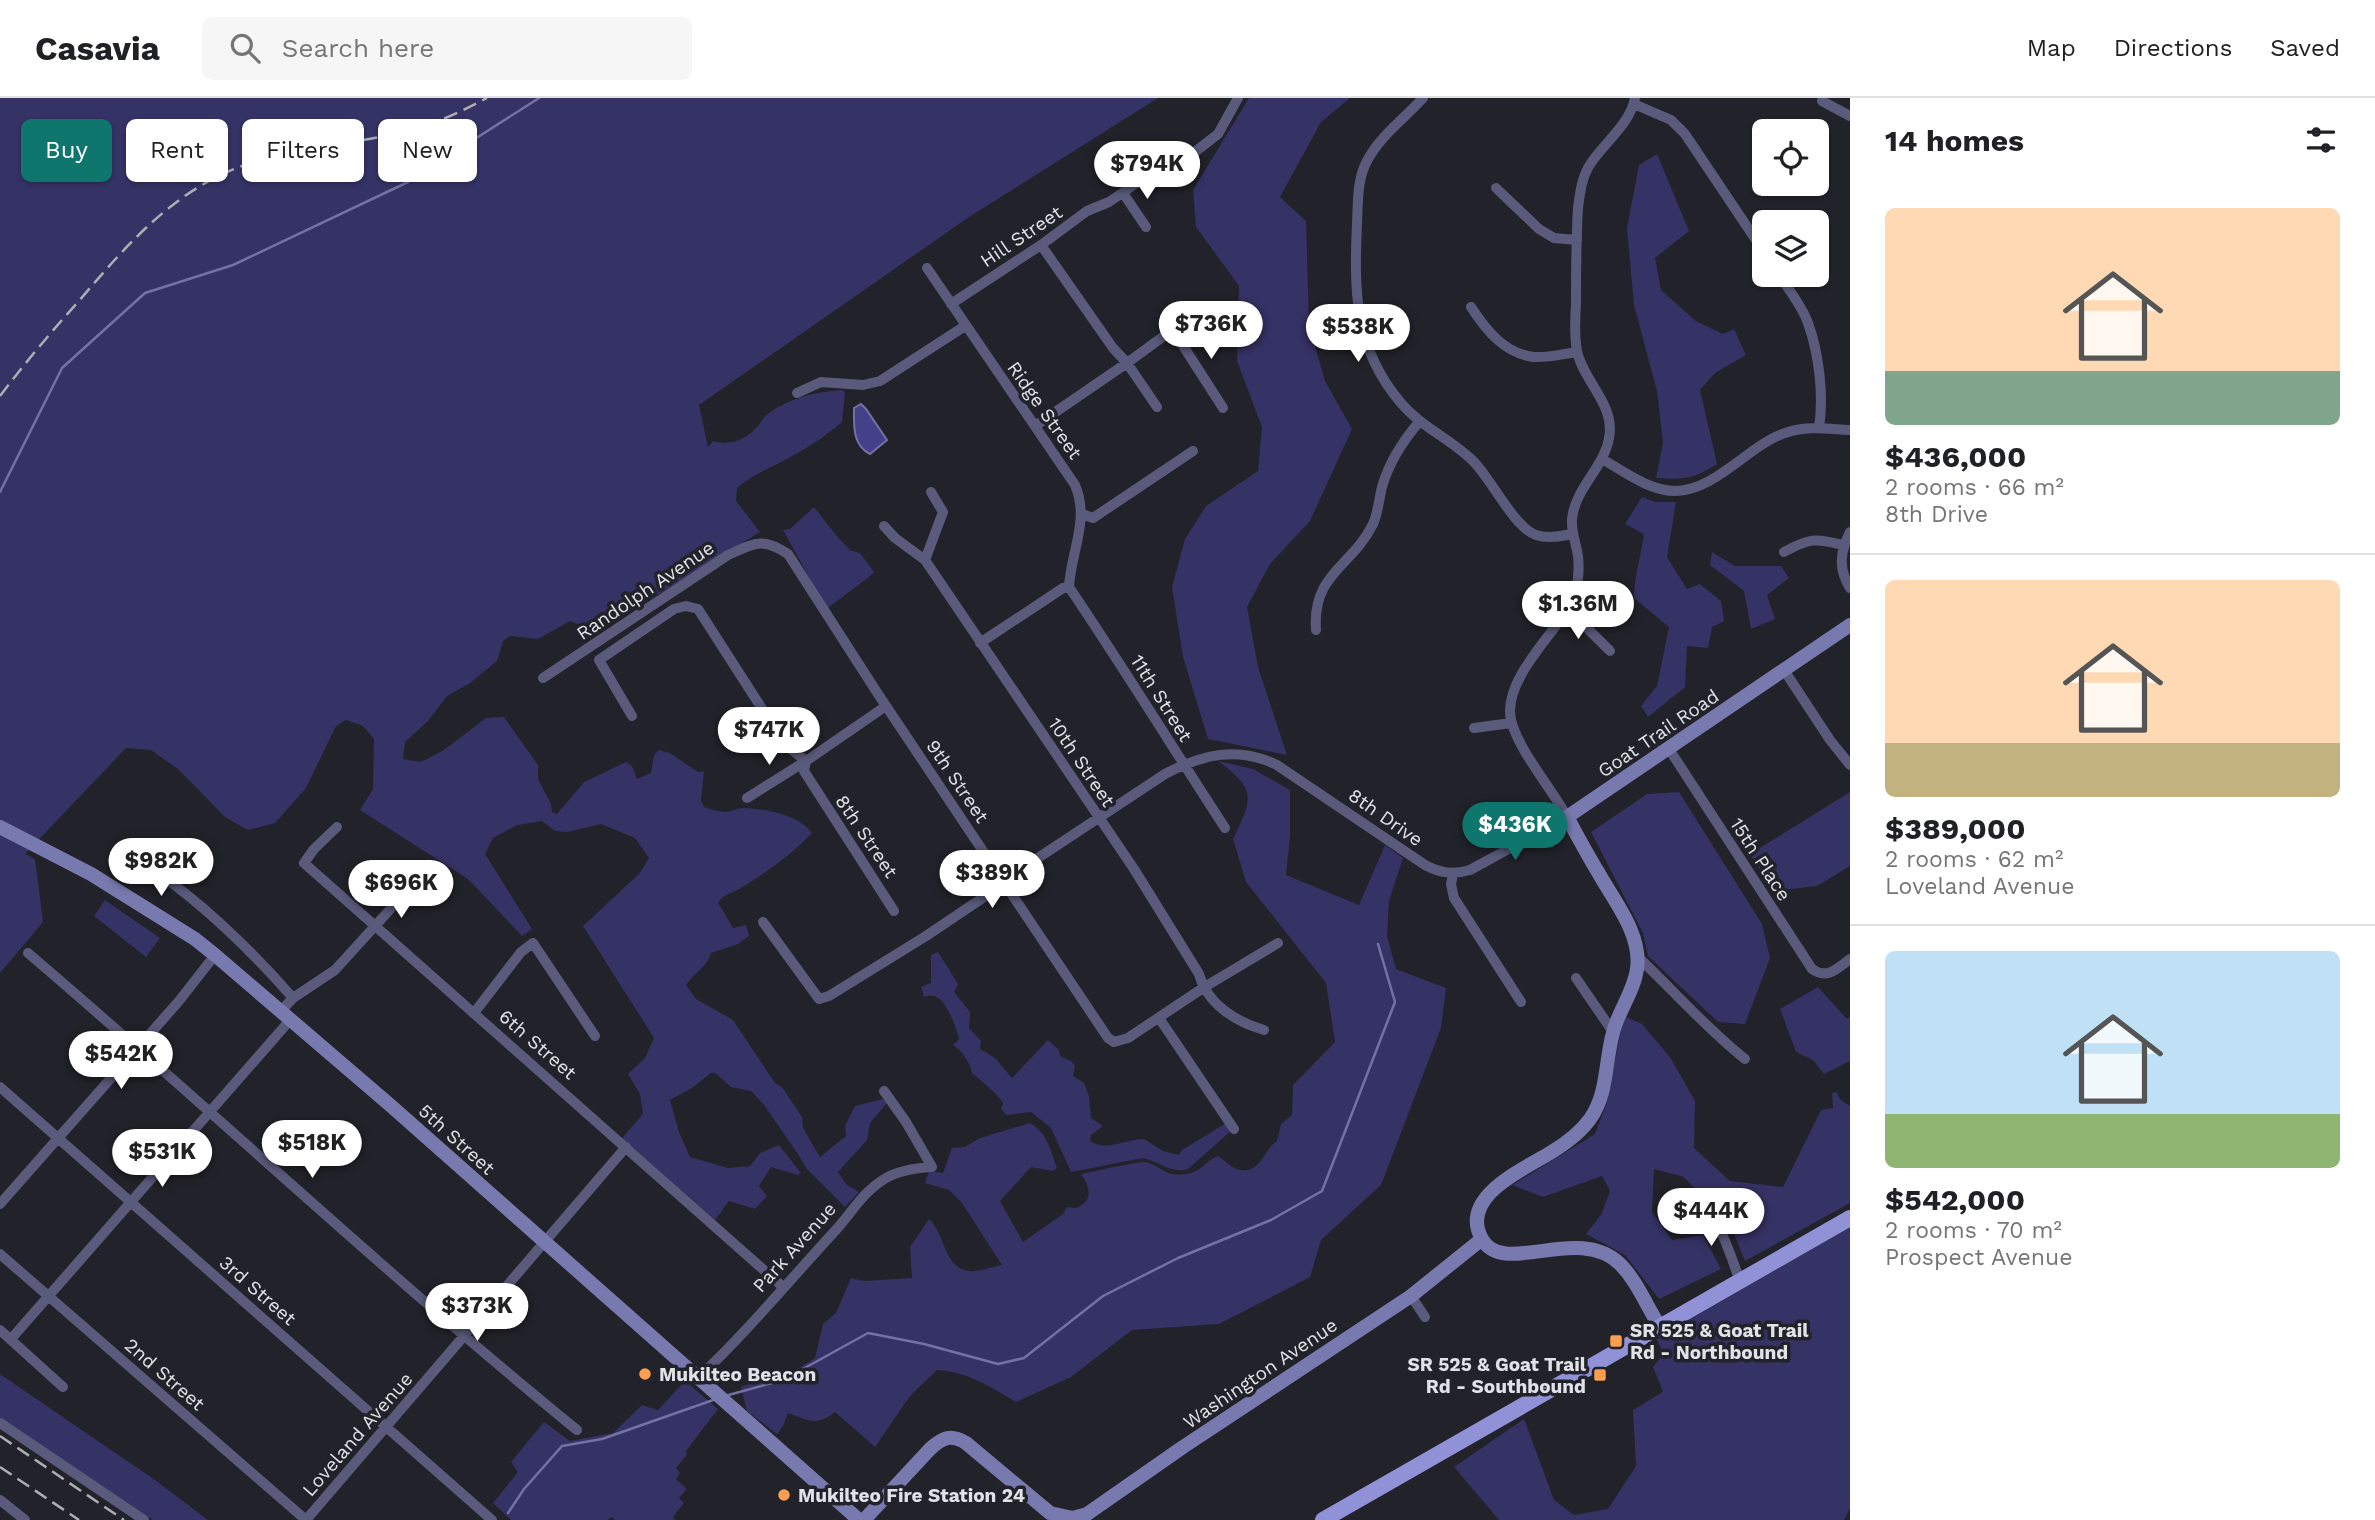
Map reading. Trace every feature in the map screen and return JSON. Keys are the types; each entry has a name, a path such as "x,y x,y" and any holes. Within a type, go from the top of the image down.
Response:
{"main road":[{"path":"1323,1520 1850,1218"}],"street":[{"name":"Hill Street","path":"951,303 1087,211 1108,202 1170,160 1187,158 1218,134 1238,98"},
{"path":"1423,98 1381,139 1366,162 1358,192 1356,252 1359,316 1368,348 1384,381 1419,422 1476,464 1525,529 1541,537 1573,534"},
{"path":"1660,1327 1619,1264 1600,1252 1562,1247 1514,1255 1494,1250 1482,1239 1478,1216 1483,1201 1503,1181 1566,1142 1591,1118 1603,1090 1613,1032 1634,982 1638,957 1629,927 1567,817 1519,741 1511,723 1511,697 1517,681 1568,609 1577,591 1578,557 1572,518 1586,483 1602,459 1610,438 1606,408 1577,352 1577,240 1581,187 1589,165 1631,113 1635,101 1671,120 1685,134 1752,234"},
{"path":"1822,101 1850,116"},
{"path":"1496,188 1539,229 1554,238 1577,240"},
{"path":"1123,192 1146,227"},
{"path":"1041,244 1157,407"},
{"name":"Ridge Street","path":"927,268 1075,485 1082,514 1069,587"},
{"path":"1786,287 1807,321 1814,344 1821,411 1819,428"},
{"path":"1035,426 1205,306"},
{"path":"1471,307 1494,338 1513,352 1535,357 1577,352"},
{"path":"797,393 821,382 863,385 880,382 965,326"},
{"path":"1173,330 1223,408"},
{"path":"1316,630 1315,605 1324,585 1373,524 1389,467 1395,454 1419,422"},
{"path":"1602,459 1647,484 1677,491 1705,482 1767,441 1786,432 1819,428 1850,430"},
{"path":"1082,514 1093,518 1193,451"},
{"path":"884,526 895,538 925,560 943,512 931,492"},
{"path":"1850,532 1843,545 1842,565 1850,589"},
{"path":"1784,552 1801,542 1813,539 1843,545"},
{"name":"Randolph Avenue","path":"543,678 728,555 751,544 771,542"},
{"name":"9th Street","path":"771,542 788,554 1108,1038 1114,1042 1128,1038 1159,1018"},
{"name":"10th Street","path":"925,560 1140,879 1199,974 1203,988"},
{"path":"980,643 1069,587"},
{"name":"11th Street","path":"1069,587 1225,828"},
{"name":"Randolph Avenue","path":"632,716 599,660 674,609 686,606 698,609"},
{"name":"8th Street","path":"698,609 777,732 791,749 806,761 804,771 894,911"},
{"path":"1568,609 1610,651"},
{"name":"Goat Trail Road","path":"1567,817 1850,625"},
{"path":"1784,670 1830,740 1850,765"},
{"path":"747,798 886,706"},
{"path":"1474,728 1511,723"},
{"name":"15th Place","path":"1669,749 1807,961 1818,973 1832,972 1850,959"},
{"name":"8th Drive","path":"1183,764 1224,753 1246,754 1266,759 1303,781 1425,865 1438,872 1453,874"},
{"path":"763,922 819,999 829,996 936,930 1003,881 1183,764"},
{"path":"1521,1002 1454,898 1451,884 1453,874 1470,870 1567,817"},
{"name":"5th Street","path":"0,827 91,874 195,939 215,955 862,1520"},
{"name":"6th Street","path":"337,827 304,863 783,1287"},
{"path":"122,849 148,864 231,932 293,998"},
{"path":"11,1339 210,1111 286,1015 293,998 335,970 405,893"},
{"path":"474,1013 521,952 533,943 595,1036"},
{"path":"1234,1129 1159,1018 1278,943"},
{"path":"28,953 464,1335 577,1430"},
{"path":"0,1204 179,1001 215,955"},
{"path":"1638,957 1711,1031 1745,1059"},
{"path":"1576,978 1613,1032"},
{"path":"1203,988 1237,1021 1265,1030"},
{"name":"3rd Street","path":"0,1087 492,1520"},
{"name":"Park Avenue","path":"698,1378 839,1227 846,1214 862,1197 895,1174 914,1168 933,1167 884,1091"},
{"name":"Loveland Avenue","path":"306,1520 626,1147"},
{"path":"1693,1200 1706,1209 1718,1226 1740,1281"},
{"name":"Washington Avenue","path":"862,1520 930,1449 942,1439 957,1438 1050,1513 1073,1518 1087,1514 1411,1296 1482,1239"},
{"name":"2nd Street","path":"0,1254 306,1520"},
{"path":"1411,1296 1425,1317"},
{"path":"0,1330 63,1387"},
{"path":"0,1423 144,1520"},
{"path":"0,1500 25,1520"}],"shaded area":[{"path":"0,98 1158,98 969,217 699,405 708,447 713,441 726,443 743,438 758,426 767,414 795,399 833,391 843,390 845,393 842,422 807,448 737,488 736,501 760,532 597,632 570,621 538,639 510,636 503,641 497,661 470,683 447,696 428,721 405,742 403,759 421,762 444,750 486,718 504,717 538,765 538,779 551,804 552,812 557,814 584,782 626,762 632,766 637,779 651,773 654,755 659,750 670,753 698,772 704,771 701,800 704,807 724,812 739,808 771,811 798,821 812,833 778,863 720,900 718,903 733,928 746,925 749,936 738,944 711,953 707,962 686,985 696,999 733,1020 775,1083 782,1087 802,1117 803,1128 820,1157 846,1136 845,1126 855,1106 883,1099 887,1103 870,1123 867,1140 838,1172 847,1185 859,1192 845,1207 806,1168 764,1105 751,1091 731,1087 715,1073 670,1100 679,1132 690,1157 728,1168 750,1166 760,1153 779,1145 801,1173 798,1175 771,1167 759,1186 767,1196 755,1209 729,1201 715,1220 622,1138 643,1114 640,1094 628,1074 645,1058 654,1038 583,926 640,873 649,858 635,838 601,824 568,832 555,831 542,821 517,825 493,838 485,854 532,929 522,936 468,879 360,810 373,789 374,739 363,726 346,720 336,726 306,788 275,823 248,830 225,817 178,769 151,750 126,748 25,854 35,859 43,922 0,973"},
{"path":"1249,98 1350,98 1321,122 1280,197 1306,221 1309,326 1325,381 1352,429 1310,521 1270,564 1247,607 1258,667 1287,755 1208,739 1183,657 1172,587 1185,539 1206,506 1258,471 1262,427 1237,361 1239,286 1196,227 1193,190"},
{"path":"1657,154 1689,231 1655,258 1661,290 1696,321 1723,334 1734,329 1746,355 1715,373 1700,390 1717,464 1695,476 1681,478 1656,478 1663,443 1657,391 1634,305 1627,228 1639,165"},
{"path":"861,404 887,440 870,454 860,445 855,434 854,408"},
{"path":"1642,497 1655,502 1676,502 1667,557 1687,589 1700,584 1721,601 1724,621 1712,627 1708,648 1687,646 1685,687 1648,717 1641,706 1657,686 1669,627 1634,598 1644,534 1625,524"},
{"path":"814,507 836,535 850,550 860,553 874,572 829,607 825,606 783,530 790,529"},
{"path":"1712,552 1735,566 1781,566 1789,578 1767,595 1775,619 1751,629 1744,591 1710,565"},
{"path":"1218,761 1253,769 1290,790 1290,837 1286,875 1359,905 1385,845 1403,858 1389,901 1387,936 1396,969 1446,988 1441,1028 1381,1185 1321,1240 1310,1277 1219,1324 1132,1330 1071,1377 1016,1402 969,1377 937,1370 910,1396 875,1447 835,1412 817,1421 788,1413 777,1434 747,1411 741,1387 769,1376 777,1382 815,1358 823,1324 836,1313 851,1278 864,1281 912,1278 910,1247 929,1219 949,1256 960,1268 972,1271 1002,1265 962,1203 949,1190 925,1183 929,1171 943,1173 952,1148 965,1147 980,1138 1030,1123 1041,1132 1048,1142 1057,1168 1053,1171 1031,1167 1000,1201 1023,1242 1063,1214 1067,1207 1076,1208 1086,1202 1089,1193 1081,1174 1145,1162 1176,1175 1195,1172 1218,1156 1234,1168 1251,1169 1277,1141 1281,1124 1292,1115 1293,1085 1335,1042 1326,983 1246,882 1233,839 1245,814 1248,796 1240,780"},
{"path":"1679,792 1762,924 1770,958 1745,1024 1718,1022 1648,956 1643,933 1591,832 1647,794"},
{"path":"1850,792 1850,866 1817,886 1773,891 1750,854"},
{"path":"105,900 160,938 146,957 94,916"},
{"path":"938,952 958,984 954,992 970,1012 969,1028 981,1041 980,1049 995,1058 1012,1078 1048,1040 1059,1050 1060,1056 1071,1061 1075,1066 1073,1076 1084,1083 1089,1096 1091,1118 1103,1126 1091,1135 1090,1141 1109,1145 1144,1139 1163,1151 1179,1155 1182,1150 1226,1123 1232,1130 1188,1169 1170,1169 1143,1158 1071,1172 1051,1128 1031,1112 1006,1115 1001,1109 1003,1103 972,1073 965,1057 953,1045 959,1039 947,1009 940,999 924,997 921,987 931,983 931,955"},
{"path":"1818,987 1847,1019 1850,1017 1850,1061 1824,1074 1813,1060 1796,1052 1780,1009"},
{"path":"1626,1017 1642,1024 1670,1057 1695,1101 1694,1148 1730,1181 1783,1187 1821,1110 1833,1108 1832,1093 1836,1092 1841,1100 1850,1106 1850,1203 1745,1261 1732,1229 1684,1177 1654,1169 1652,1212 1672,1240 1703,1235 1721,1269 1659,1299 1625,1255 1586,1234 1601,1215 1610,1191 1602,1176 1543,1197 1512,1185 1595,1134 1606,1105"},
{"path":"1850,1227 1850,1508 1844,1520 1499,1520 1454,1467 1524,1419 1554,1500 1574,1515 1608,1509 1636,1466 1633,1410 1663,1392 1653,1367 1664,1353 1656,1339"},
{"path":"0,1374 155,1480 208,1520 153,1520 0,1418"},
{"path":"685,1381 718,1409 676,1468 680,1473 676,1479 687,1489 679,1498 684,1503 673,1517 675,1520 615,1520 612,1517 607,1520 511,1520 493,1503 518,1472 511,1462 544,1422 570,1441 613,1433 642,1405 658,1410"}],"waterway":[{"path":"0,492 62,368 145,293 233,265 408,182 539,98"},
{"path":"725,1396 783,1380 868,1333 924,1344 998,1364 1024,1358 1103,1296 1178,1258 1271,1220 1322,1191 1395,1002 1378,944"},
{"path":"508,1513 524,1489 562,1446 602,1439 716,1399"}],"railway":[{"path":"0,396 58,325 138,235 207,182 264,159 377,138 424,126 487,98"},
{"path":"0,1436 124,1520"},
{"path":"0,1467 79,1520"}],"place":[{"name":"SR 525 & Goat Trail Rd - Northbound","path":"1616,1341"},
{"name":"Mukilteo Beacon","path":"645,1374"},
{"name":"SR 525 & Goat Trail Rd - Southbound","path":"1600,1375"},
{"name":"Mukilteo Fire Station 24","path":"784,1495"}]}
